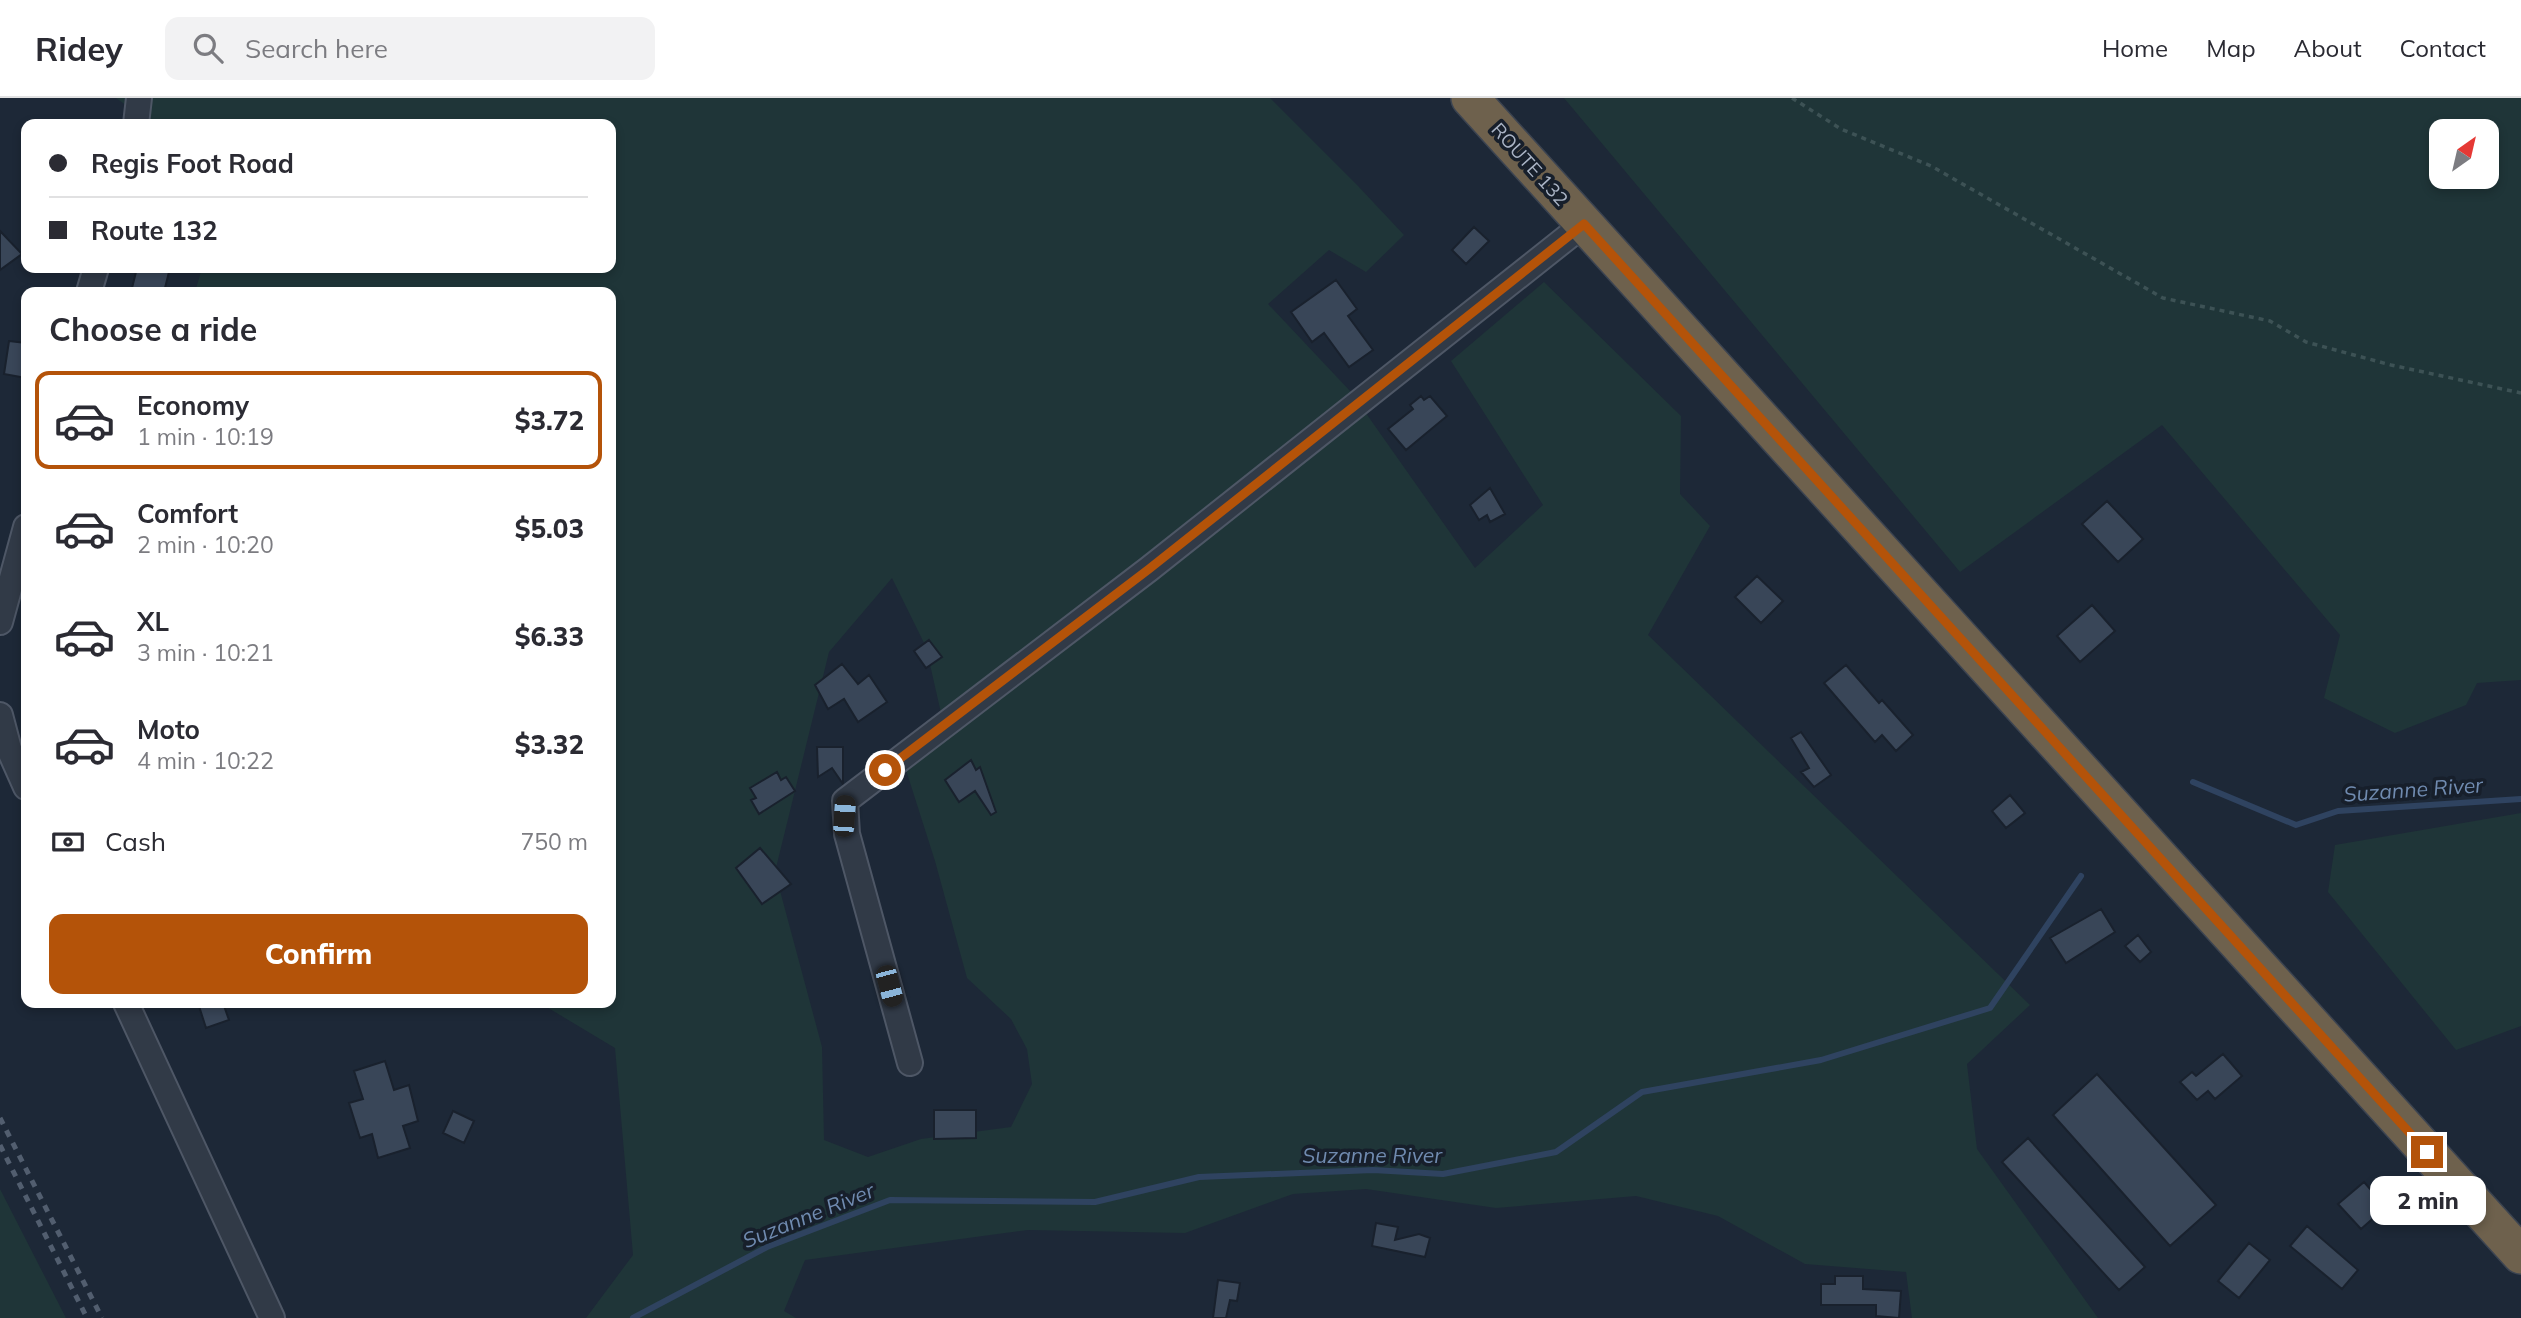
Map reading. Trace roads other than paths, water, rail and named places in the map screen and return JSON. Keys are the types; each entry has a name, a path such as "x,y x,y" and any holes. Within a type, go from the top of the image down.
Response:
{"highway":[{"name":"ROUTE 132","path":"1470,98 2521,1255"}],"street":[{"path":"137,119 139,98"},
{"path":"910,1063 847,834 845,801 1149,569 1584,224"},
{"path":"0,622 21,545"},
{"path":"0,715 9,749 21,776"},
{"path":"128,1008 272,1318"}],"waterway":[{"name":"Suzanne River","path":"2193,782 2296,825 2338,811 2521,799"},
{"name":"Suzanne River","path":"633,1318 767,1247 890,1200 1095,1202 1199,1177 1373,1170 1443,1174 1556,1152 1642,1092 1821,1060 1990,1008 2081,876"}],"railway":[{"path":"0,1118 102,1318"},
{"path":"0,1145 87,1318"}]}
